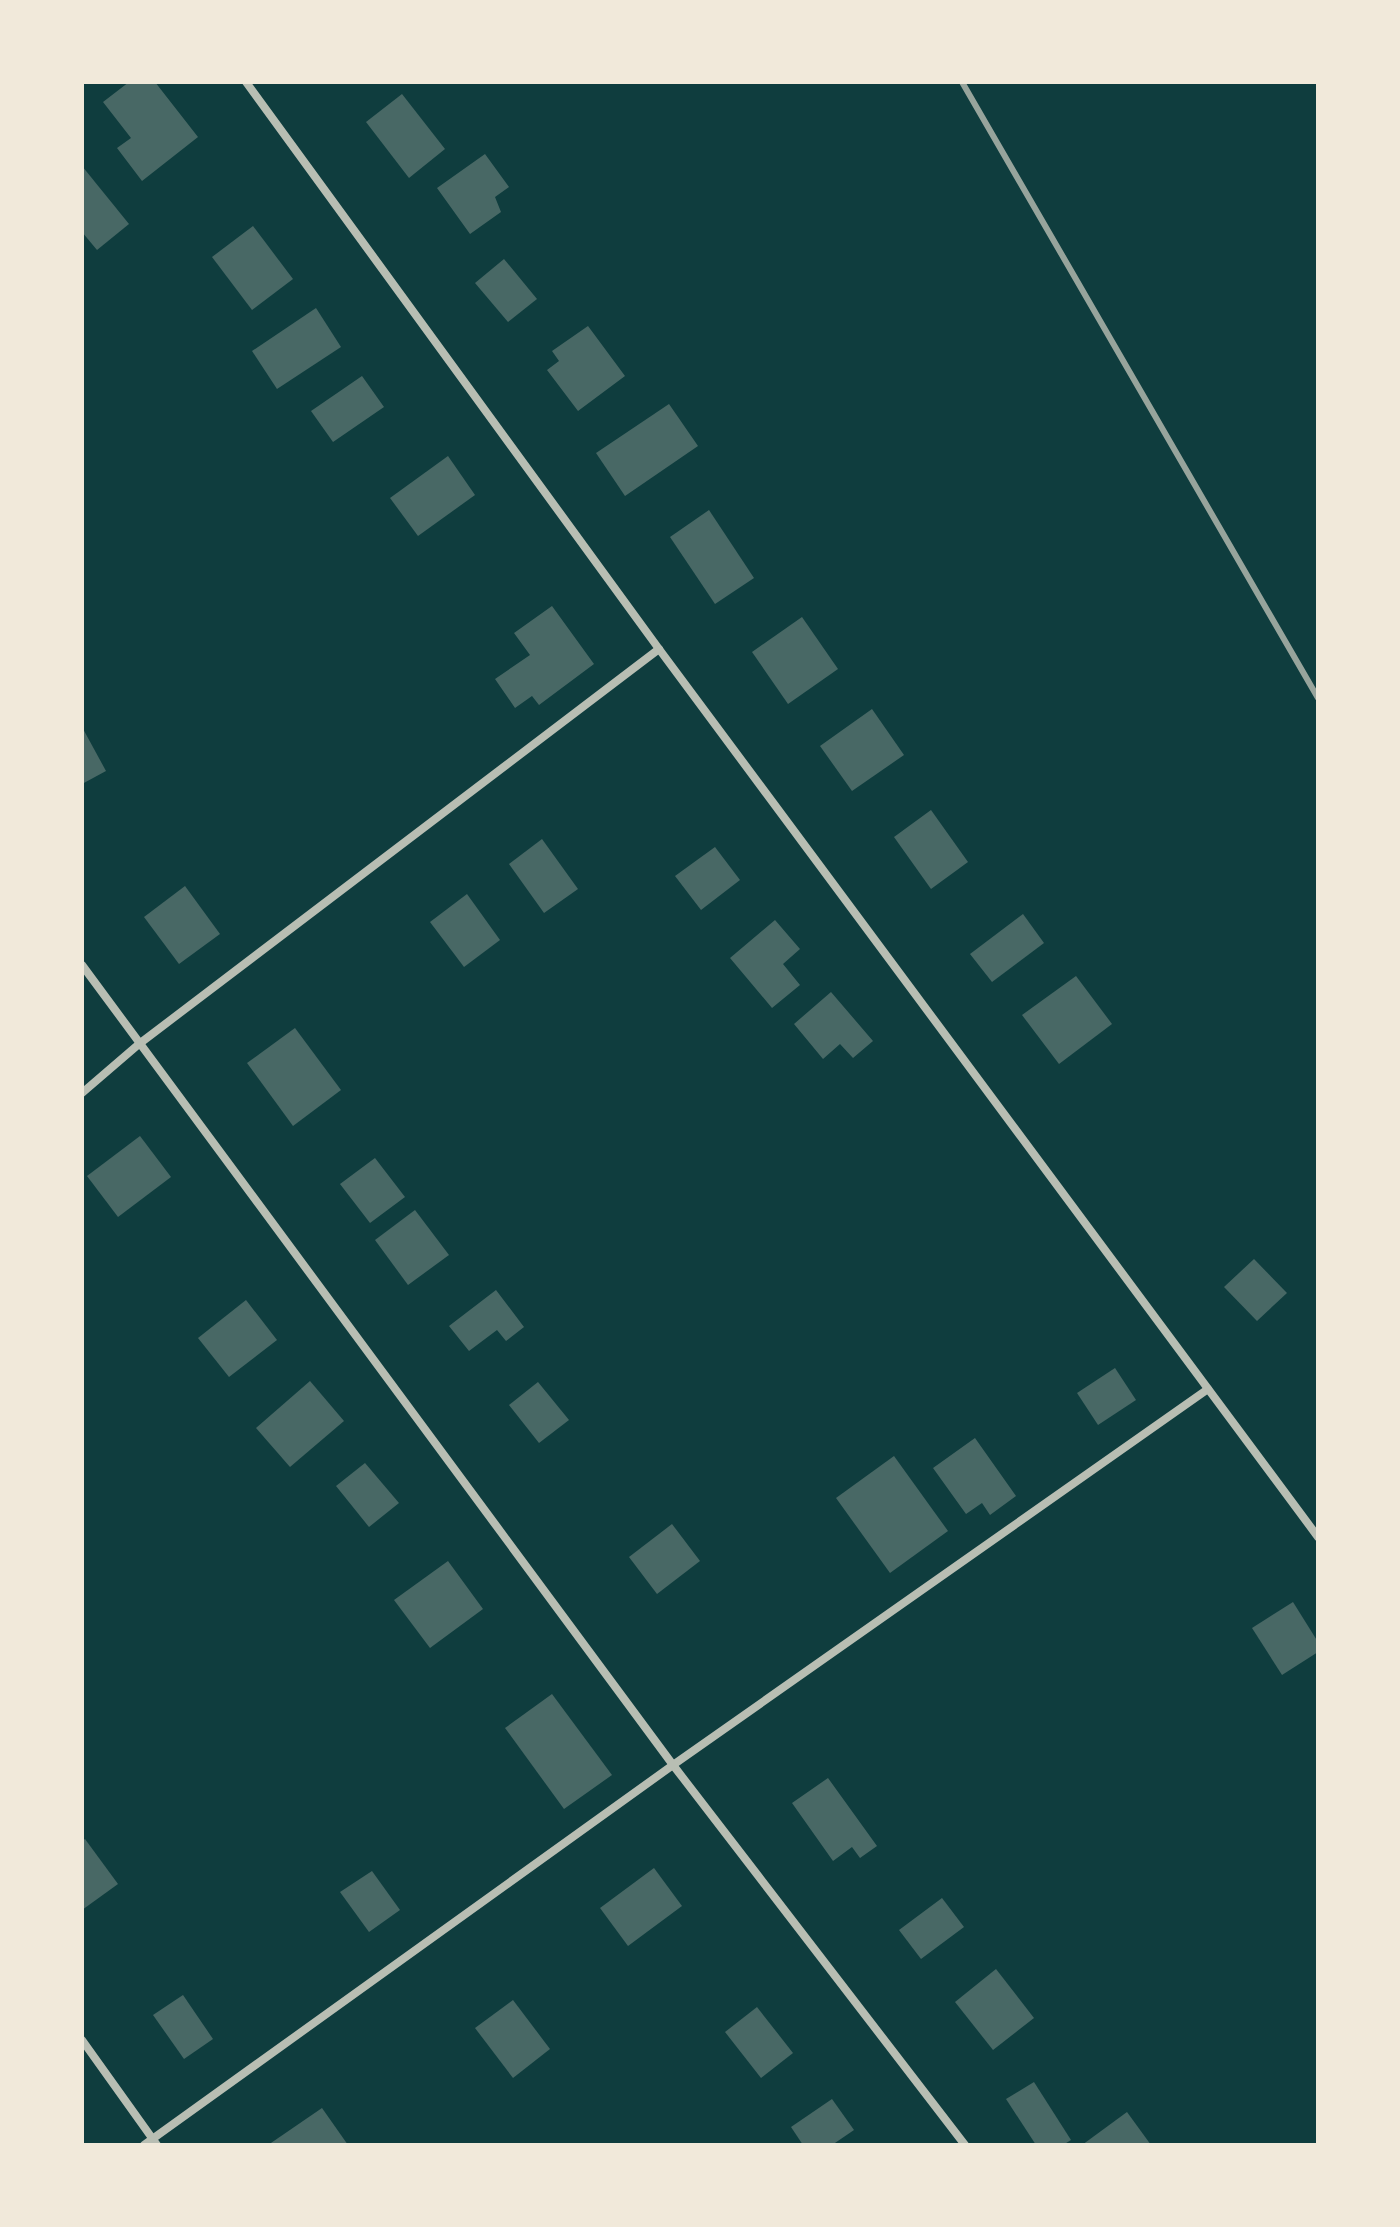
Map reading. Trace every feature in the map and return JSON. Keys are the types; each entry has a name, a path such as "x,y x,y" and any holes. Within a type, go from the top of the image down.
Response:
{"street":[{"path":"246,82 659,649 1318,1537"},
{"path":"82,1093 139,1044 659,649"},
{"path":"82,965 673,1765 965,2145"},
{"path":"144,2145 155,2142 673,1765 1208,1389"},
{"path":"82,2040 155,2142"}],"building":[{"path":"129,82 155,82 198,137 142,181 117,148 131,138 103,102"},
{"path":"402,94 445,149 409,178 366,122"},
{"path":"485,154 509,187 495,197 501,212 470,234 437,188"},
{"path":"82,166 129,224 97,250 82,232"},
{"path":"253,226 293,279 252,310 212,257"},
{"path":"504,259 537,299 508,322 475,283"},
{"path":"316,308 341,347 277,389 252,351"},
{"path":"588,326 625,376 578,411 547,370 559,361 552,351"},
{"path":"362,376 384,407 333,442 311,411"},
{"path":"669,404 698,446 625,496 596,453"},
{"path":"448,456 475,495 418,536 390,498"},
{"path":"709,510 754,578 715,604 670,537"},
{"path":"552,606 594,664 539,705 532,696 515,708 495,679 530,655 514,633"},
{"path":"802,617 838,669 788,704 752,652"},
{"path":"872,709 904,755 852,791 820,746"},
{"path":"82,727 106,771 82,784"},
{"path":"931,810 968,862 931,889 894,837"},
{"path":"542,839 578,889 544,913 509,864"},
{"path":"715,847 740,880 701,910 675,876"},
{"path":"185,886 220,934 179,964 144,917"},
{"path":"467,894 500,940 464,967 430,922"},
{"path":"1023,914 1044,943 992,982 970,954"},
{"path":"775,920 800,949 783,964 800,985 772,1008 730,958"},
{"path":"1076,976 1112,1024 1059,1064 1022,1015"},
{"path":"831,992 873,1041 853,1058 840,1044 823,1059 794,1024"},
{"path":"295,1028 341,1090 293,1126 247,1063"},
{"path":"140,1136 171,1177 118,1217 87,1176"},
{"path":"375,1158 405,1197 370,1223 340,1184"},
{"path":"415,1210 449,1255 408,1285 375,1240"},
{"path":"1254,1259 1287,1293 1257,1321 1224,1287"},
{"path":"496,1290 524,1327 506,1341 497,1330 469,1351 449,1326"},
{"path":"246,1300 277,1340 229,1377 198,1338"},
{"path":"1115,1368 1136,1400 1098,1425 1077,1393"},
{"path":"310,1381 344,1421 290,1467 256,1428"},
{"path":"538,1382 569,1420 539,1443 509,1405"},
{"path":"975,1438 1016,1496 990,1515 982,1503 966,1514 933,1468"},
{"path":"894,1456 948,1531 890,1573 836,1498"},
{"path":"365,1463 399,1503 369,1527 336,1486"},
{"path":"672,1524 700,1561 657,1594 629,1557"},
{"path":"448,1561 483,1609 430,1648 394,1600"},
{"path":"1293,1602 1318,1642 1318,1652 1282,1675 1252,1628"},
{"path":"552,1694 612,1775 564,1809 505,1728"},
{"path":"828,1778 877,1846 860,1858 852,1847 833,1861 792,1803"},
{"path":"85,1839 118,1884 82,1910 82,1841"},
{"path":"654,1868 682,1906 628,1946 600,1908"},
{"path":"372,1871 400,1910 369,1932 340,1892"},
{"path":"942,1898 964,1927 921,1959 899,1930"},
{"path":"996,1969 1034,2018 993,2050 955,2002"},
{"path":"183,1995 213,2039 184,2059 153,2015"},
{"path":"513,2000 550,2049 513,2078 475,2028"},
{"path":"757,2007 793,2053 761,2078 725,2032"},
{"path":"1034,2082 1071,2140 1063,2145 1036,2145 1006,2099"},
{"path":"832,2099 854,2130 832,2145 803,2145 791,2127"},
{"path":"322,2108 348,2145 268,2145"},
{"path":"1127,2112 1151,2145 1082,2145"}],"railway":[{"path":"962,82 1318,698"}]}
